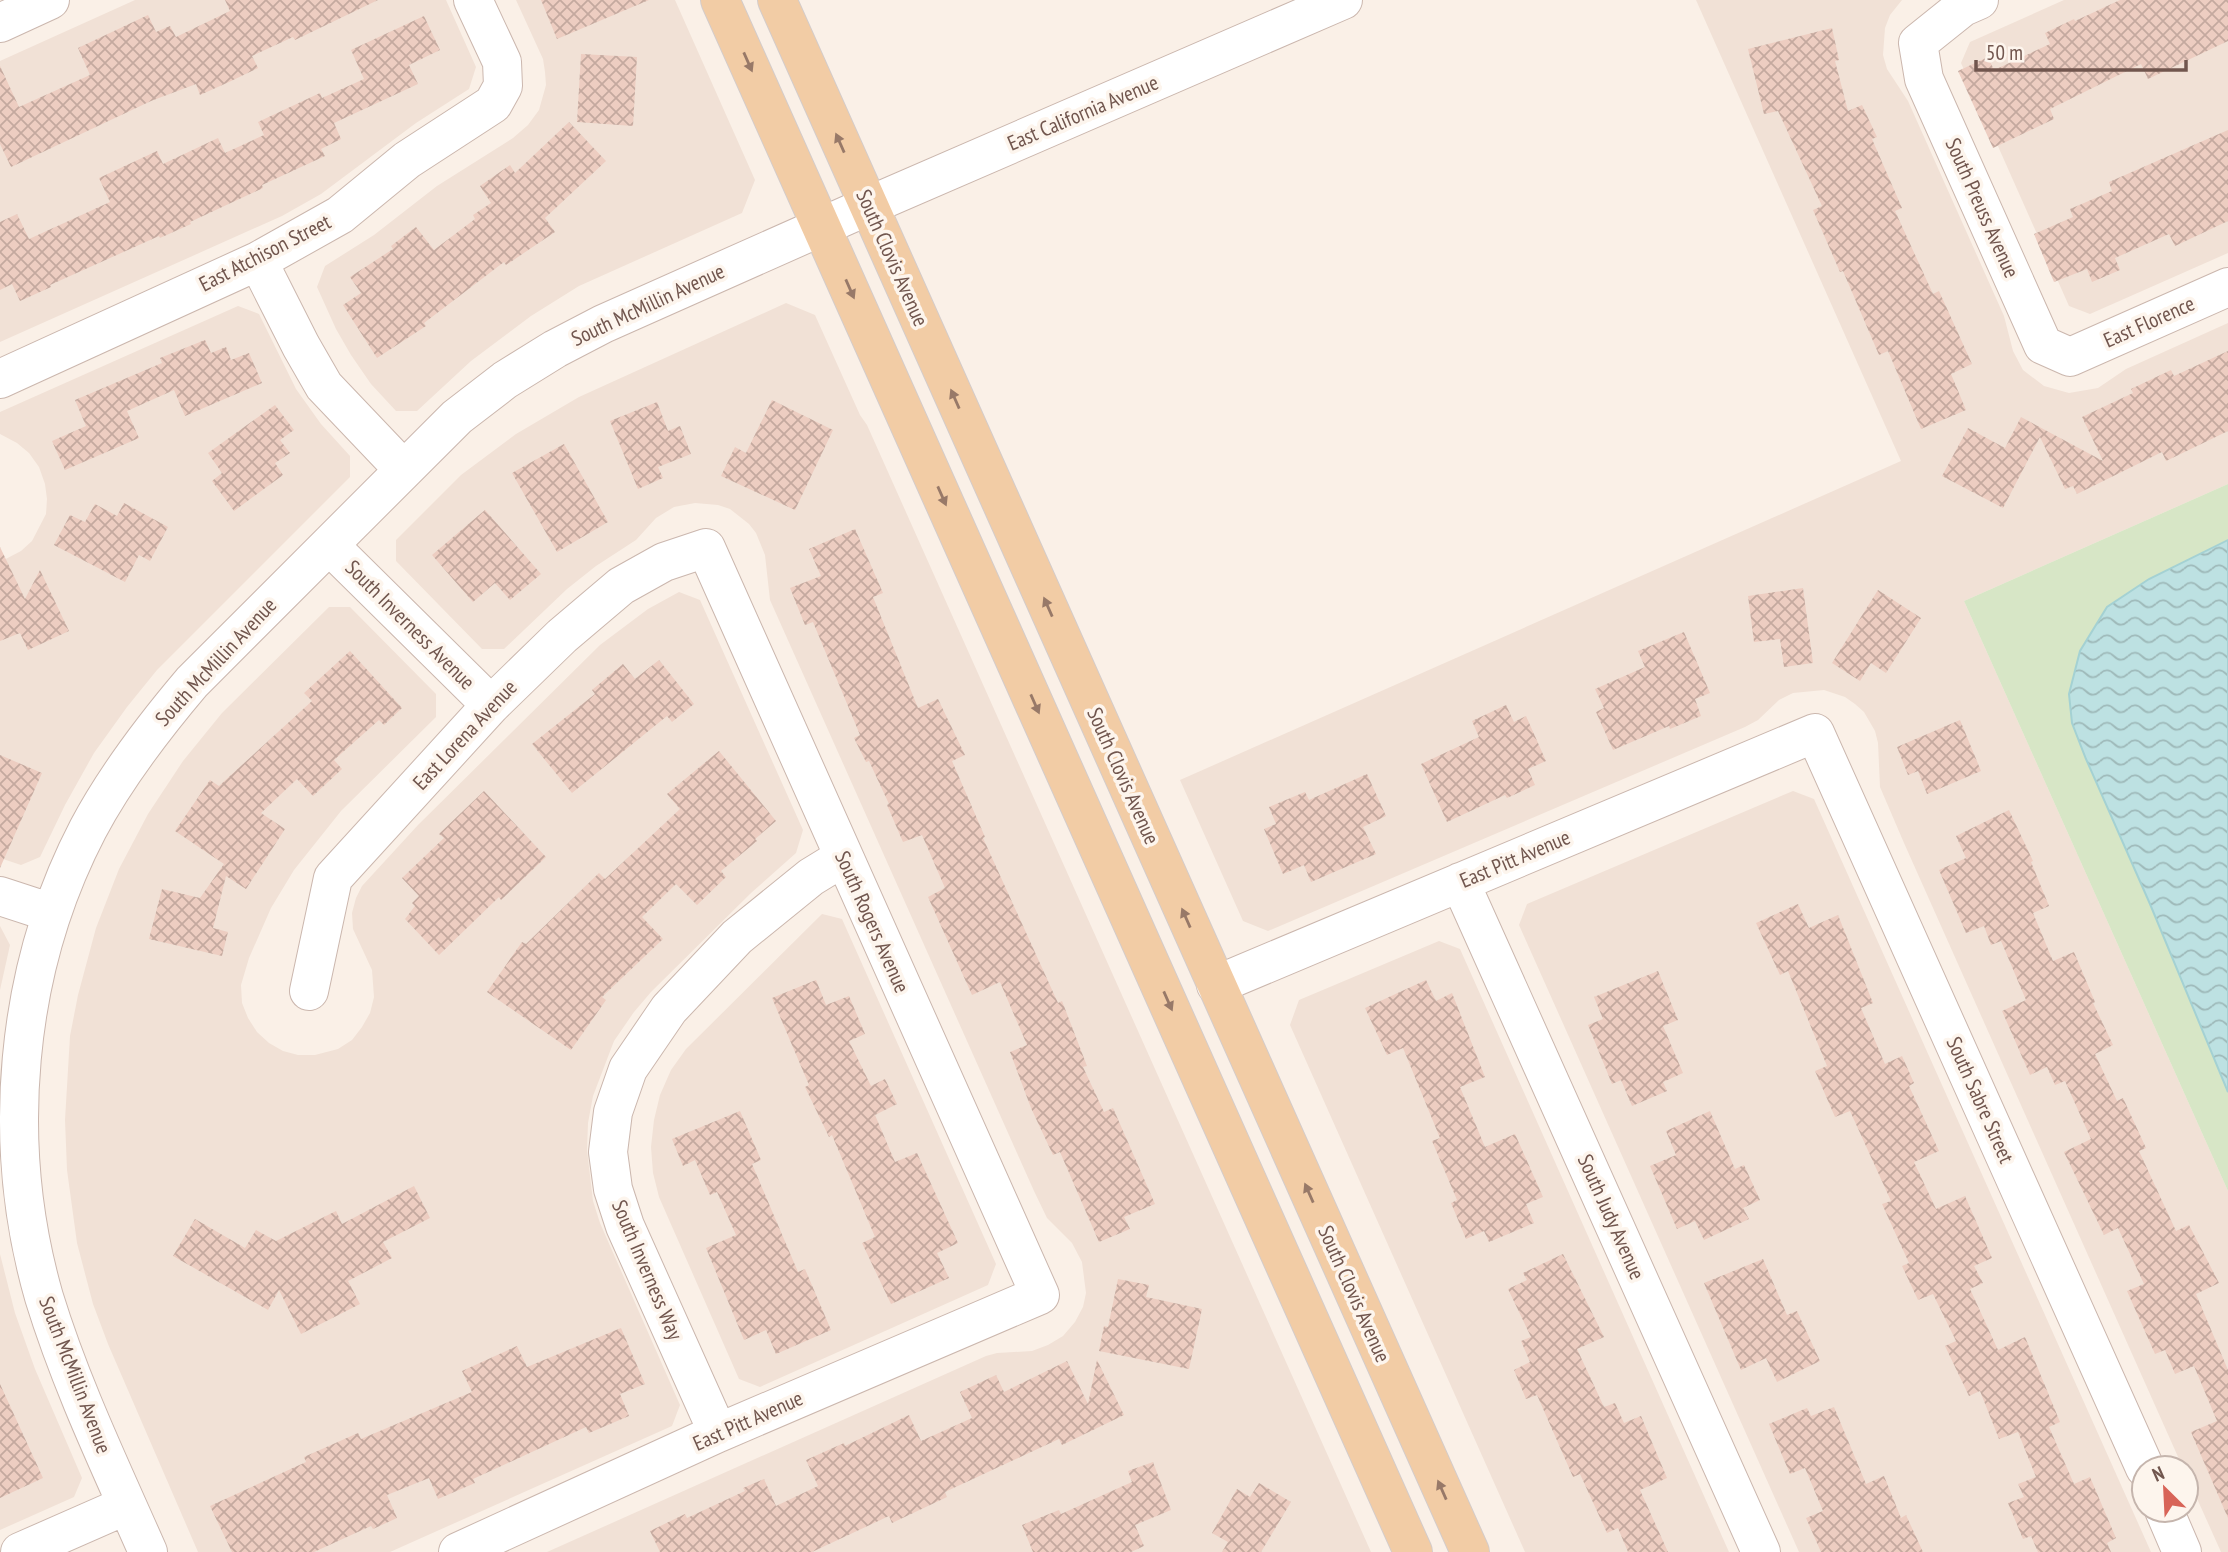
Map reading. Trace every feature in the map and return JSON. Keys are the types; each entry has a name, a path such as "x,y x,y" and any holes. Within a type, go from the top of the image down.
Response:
{"main road":[{"path":"720,0 1413,1552"},
{"name":"South Clovis Avenue","path":"776,0 1470,1552"},
{"path":"1056,751 1104,813 1185,979 1200,987 1216,985"}],"street":[{"path":"0,23 50,0"},
{"name":"East Atchison Street","path":"0,379 258,261 340,215 407,160 493,104 503,86 502,62 473,0"},
{"name":"East California Avenue","path":"822,226 1343,0"},
{"name":"South Preuss Avenue","path":"1979,0 1963,7 1918,43 1924,79 2043,345 2070,357"},
{"name":"South McMillin Avenue","path":"148,1552 60,1346 32,1249 13,1208 19,1074 27,1014 52,913 89,828 126,766 192,682 403,468 457,417 505,380 555,349 603,324 822,226"},
{"path":"258,261 324,386 403,468"},
{"name":"East Florence","path":"2070,357 2228,287"},
{"name":"South Inverness Avenue","path":"329,545 491,705"},
{"name":"East Lorena Avenue","path":"309,991 333,878 491,705 562,636 621,586 664,562 706,548"},
{"name":"South Rogers Avenue","path":"706,548 842,858 1040,1295"},
{"name":"East Pitt Avenue","path":"1216,985 1815,733"},
{"name":"South Sabre Street","path":"1815,733 2139,1454"},
{"name":"South Inverness Way","path":"718,1433 621,1214 608,1152 613,1112 628,1069 669,1009 737,937 811,877 842,858"},
{"name":"South Judy Avenue","path":"1460,882 1761,1552"},
{"path":"0,896 52,913"},
{"name":"East Pitt Avenue","path":"457,1552 718,1433 1040,1295"},
{"path":"20,1552 127,1505"},
{"path":"2170,1524 2182,1552"}],"shaded area":[{"path":"135,0 446,0 476,67 469,89 416,123 321,194 282,216 0,342 0,61"},
{"path":"516,0 675,0 755,180 742,213 579,286 531,316 471,361 417,411 396,411 371,384 351,355 317,287 325,266 374,235 437,186 513,138 528,125 539,110 546,85 543,59"},
{"path":"1696,0 1902,0 1890,15 1885,28 1883,55 1887,69 1908,101 2004,316 2013,351 2023,370 2044,386 2069,393 2098,388 2126,369 2228,323 2228,484 1964,601 2228,1191 2228,1552 2221,1552 2200,1505 2200,1454 2177,1454 1904,843 1880,787 1875,731 1864,712 1855,704 1845,697 1824,690 1793,693 1779,700 1758,720 1745,727 1268,931 1243,921 1180,780 1901,461"},
{"path":"2064,0 2228,0 2228,253 2090,314 2069,306 1961,63 1970,42"},
{"path":"786,303 815,315 867,425 1371,1552 547,1552 986,1356 1032,1351 1048,1345 1063,1336 1075,1322 1083,1307 1086,1293 1082,1262 1072,1243 1047,1218 1034,1191 770,600 765,555 749,524 730,509 718,505 695,503 674,507 656,518 636,540 567,589 504,649 482,649 396,561 396,540 461,475 516,434 579,397"},
{"path":"238,306 259,314 296,389 321,424 350,456 350,477 157,670 94,753 40,857 21,865 0,858 0,562 21,551 32,541 46,514 47,499 39,467 29,453 0,434 0,412"},
{"path":"679,592 700,600 803,830 796,853 751,893 634,1012 614,1041 593,1096 587,1150 593,1201 600,1223 680,1405 672,1426 390,1552 198,1552 93,1304 77,1243 67,1170 65,1120 70,1036 96,928 119,869 148,814 183,761 222,713 329,607 350,607 436,694 436,717 341,811 294,870 271,908 249,958 241,985 242,1003 248,1018 257,1032 269,1043 298,1055 315,1055 338,1049 352,1040 362,1027 370,1013 374,997 372,970 353,929 352,913 362,886 418,825 600,645 648,609"},
{"path":"1793,791 1814,799 2130,1505 2130,1524 2138,1524 2151,1552 1799,1552 1519,925 1527,904"},
{"path":"822,914 842,919 996,1264 988,1285 760,1387 739,1379 659,1197 653,1173 651,1147 654,1120 660,1095 671,1070 686,1049"},
{"path":"0,926 10,945 0,990"},
{"path":"1439,941 1460,949 1729,1552 1525,1552 1290,1025 1299,1000"},
{"path":"0,1254 15,1313 35,1369 82,1478 74,1497 0,1530"}],"green space":[{"path":"2228,484 2228,1191 1964,601"}],"water":[{"path":"2228,540 2228,1092 2086,759 2072,723 2069,694 2080,651 2107,607 2149,579"}],"building":[{"path":"225,0 378,0 295,40 293,37 252,56 258,68 229,82 200,95 196,84 151,101 11,167 0,144 0,66 19,107 90,75 78,48 148,15 156,32 170,26 176,37 230,11"},
{"path":"541,0 649,0 557,39"},
{"path":"2120,0 2228,0 2228,41 2148,79 2141,64 2050,109 2054,119 1993,148 1958,71 1988,57 1994,70 2050,44 2045,33"},
{"path":"424,16 440,50 409,65 418,84 334,123 341,139 321,149 325,156 262,185 263,188 190,222 191,224 50,285 51,287 20,301 12,284 0,290 0,222 17,214 29,239 110,202 99,178 157,151 163,164 218,138 225,153 264,135 258,122 320,93 322,98 364,79 351,50"},
{"path":"1832,28 1839,60 1835,61 1848,111 1862,105 1877,137 1872,139 1902,208 1895,211 1933,294 1939,291 1972,364 1951,374 1966,410 1921,429 1888,351 1879,355 1843,271 1840,272 1813,210 1822,206 1778,111 1764,114 1748,49"},
{"path":"581,54 637,57 633,126 577,122"},
{"path":"569,122 606,161 545,218 555,232 506,265 504,262 424,323 426,326 377,358 343,305 361,293 350,277 393,249 391,246 416,227 434,250 475,219 473,215 491,203 480,186 510,165 515,173"},
{"path":"2228,130 2228,221 2175,246 2169,234 2115,258 2120,270 2092,282 2087,269 2054,282 2034,234 2073,217 2070,209 2112,191 2109,182"},
{"path":"205,340 211,353 226,347 231,360 249,353 262,383 185,416 174,390 127,411 139,438 65,470 52,441 86,426 75,400 162,363 160,358"},
{"path":"2228,351 2228,431 2166,461 2162,452 2077,494 2073,486 2065,489 2040,437 2003,508 1942,476 1968,428 2005,448 2021,417 2103,461 2082,417 2133,393 2131,389 2171,370 2174,376"},
{"path":"772,400 833,430 795,510 721,476 735,447 746,453"},
{"path":"657,402 668,431 680,426 691,454 658,467 663,478 638,489 610,421"},
{"path":"275,405 294,430 280,440 290,453 275,463 283,475 234,511 212,481 222,473 208,453"},
{"path":"564,444 608,522 557,552 512,473"},
{"path":"124,503 168,527 150,561 139,555 125,582 54,545 70,515 85,522 95,504 117,516"},
{"path":"485,510 541,574 510,600 495,583 473,602 432,555"},
{"path":"855,529 883,593 873,597 918,708 938,699 965,755 952,761 985,837 983,838 1058,1003 1062,1001 1087,1066 1083,1067 1104,1112 1113,1108 1155,1204 1124,1217 1130,1229 1099,1242 1060,1152 1053,1155 1031,1108 1010,1052 1027,1045 1000,982 972,995 928,897 945,888 922,835 903,842 869,761 866,762 854,738 860,735 813,622 805,625 790,588 821,576 809,549"},
{"path":"0,547 25,599 40,570 69,631 28,650 20,633 0,641"},
{"path":"1803,588 1813,663 1784,667 1780,639 1754,642 1748,596"},
{"path":"1878,590 1921,618 1886,673 1871,663 1860,681 1832,663"},
{"path":"1684,632 1710,693 1695,699 1701,716 1670,729 1669,726 1613,750 1596,712 1604,708 1595,689 1645,667 1638,651"},
{"path":"350,651 402,708 384,725 379,720 334,760 342,769 313,796 297,779 261,813 285,829 246,889 226,876 213,928 228,932 222,956 149,939 162,889 200,898 224,864 175,831 210,780 219,786 312,701 304,693"},
{"path":"659,660 694,704 672,722 667,716 572,793 532,744 595,694 592,690 623,664 635,679"},
{"path":"1506,705 1514,722 1526,716 1546,761 1528,769 1535,785 1507,798 1505,795 1447,822 1421,764 1479,737 1472,721"},
{"path":"1960,720 1981,771 1927,794 1918,771 1908,775 1897,747"},
{"path":"719,751 776,821 721,871 726,877 697,905 676,884 642,917 663,939 602,997 606,1000 571,1050 487,992 522,942 526,944 599,873 605,879 680,809 667,794"},
{"path":"0,755 42,773 0,868"},
{"path":"1367,774 1386,816 1363,827 1376,854 1311,882 1304,865 1283,874 1264,829 1276,824 1269,807 1305,792 1309,800"},
{"path":"484,791 546,857 501,900 499,897 439,955 405,919 415,906 412,903 419,896 402,878 444,838 439,834"},
{"path":"2009,810 2033,861 2031,862 2049,906 2033,913 2053,961 2074,952 2095,1002 2093,1003 2113,1045 2095,1054 2117,1101 2123,1098 2146,1148 2139,1151 2176,1231 2189,1225 2219,1283 2196,1294 2228,1370 2228,1518 2191,1432 2217,1421 2194,1366 2175,1374 2165,1350 2155,1354 2127,1291 2144,1284 2118,1228 2104,1235 2064,1152 2091,1139 2065,1081 2055,1085 2047,1067 2030,1075 2002,1011 2026,1000 2001,941 1991,945 1984,926 1966,933 1939,870 1966,858 1956,836"},
{"path":"1798,904 1809,928 1838,915 1873,1003 1861,1008 1885,1064 1902,1056 1914,1083 1909,1086 1939,1151 1914,1162 1936,1209 1965,1196 1992,1258 1974,1266 1983,1283 1970,1289 1998,1350 2025,1337 2060,1422 2049,1427 2074,1484 2090,1477 2116,1538 2107,1543 2111,1552 2038,1552 2031,1536 2023,1539 2008,1503 2024,1497 2018,1484 2036,1477 2018,1432 1999,1439 1980,1391 1969,1396 1945,1346 1956,1341 1933,1294 1918,1300 1902,1266 1909,1263 1882,1204 1891,1201 1850,1111 1835,1117 1815,1071 1827,1066 1788,971 1780,975 1756,923"},
{"path":"1658,971 1678,1020 1663,1026 1683,1073 1663,1082 1667,1091 1632,1106 1621,1080 1612,1084 1588,1025 1603,1019 1594,997"},
{"path":"816,980 826,1005 849,996 865,1034 849,1041 871,1086 885,1079 897,1104 875,1115 895,1162 917,1153 958,1243 937,1253 949,1278 891,1304 862,1243 875,1237 832,1135 829,1137 805,1087 809,1085 772,998"},
{"path":"1426,980 1436,1001 1452,993 1485,1077 1460,1087 1485,1147 1515,1134 1543,1197 1526,1204 1534,1223 1489,1242 1484,1231 1466,1239 1451,1203 1457,1200 1432,1141 1440,1138 1403,1048 1387,1055 1365,1008"},
{"path":"740,1111 761,1160 752,1164 798,1272 805,1269 831,1330 776,1354 766,1330 744,1340 706,1248 736,1235 717,1192 710,1195 695,1160 683,1166 672,1139"},
{"path":"1710,1111 1735,1169 1744,1165 1760,1200 1743,1208 1749,1219 1704,1240 1695,1221 1677,1229 1650,1166 1676,1155 1666,1131"},
{"path":"414,1186 430,1218 383,1242 392,1258 348,1281 360,1304 301,1334 279,1290 268,1310 173,1256 195,1219 245,1248 256,1230 276,1241 336,1211 342,1224"},
{"path":"1563,1254 1604,1337 1577,1349 1604,1407 1615,1403 1624,1423 1641,1416 1667,1478 1640,1490 1668,1552 1628,1552 1618,1528 1607,1533 1580,1474 1573,1477 1537,1395 1526,1399 1514,1370 1530,1362 1521,1341 1531,1337 1508,1289 1527,1280 1523,1273"},
{"path":"1763,1259 1787,1315 1797,1311 1820,1361 1777,1382 1766,1358 1741,1370 1704,1283"},
{"path":"1118,1279 1149,1285 1146,1297 1202,1309 1189,1369 1099,1351 1104,1326 1108,1327"},
{"path":"621,1328 645,1384 620,1394 629,1416 589,1433 586,1427 473,1479 475,1483 438,1499 429,1478 387,1495 397,1518 373,1529 371,1526 314,1552 232,1552 210,1506 306,1462 304,1457 358,1433 361,1439 472,1392 462,1371 517,1346 527,1367"},
{"path":"1097,1360 1124,1415 1062,1445 1059,1439 945,1492 947,1497 892,1523 889,1516 812,1552 660,1552 650,1531 685,1514 687,1518 745,1491 743,1488 764,1479 776,1506 818,1486 806,1460 844,1443 845,1446 909,1415 921,1441 972,1418 960,1392 996,1375 1004,1392 1067,1361 1088,1404"},
{"path":"0,1384 43,1478 0,1498"},
{"path":"1834,1407 1866,1484 1884,1476 1901,1518 1906,1515 1923,1552 1821,1552 1806,1518 1823,1511 1805,1468 1790,1474 1769,1424 1807,1408 1811,1416"},
{"path":"1153,1462 1171,1510 1135,1525 1144,1546 1131,1552 1033,1552 1022,1525 1059,1510 1061,1514 1132,1482 1128,1471"},
{"path":"1259,1483 1291,1502 1261,1552 1222,1552 1228,1542 1212,1533 1237,1489 1250,1497"}]}
